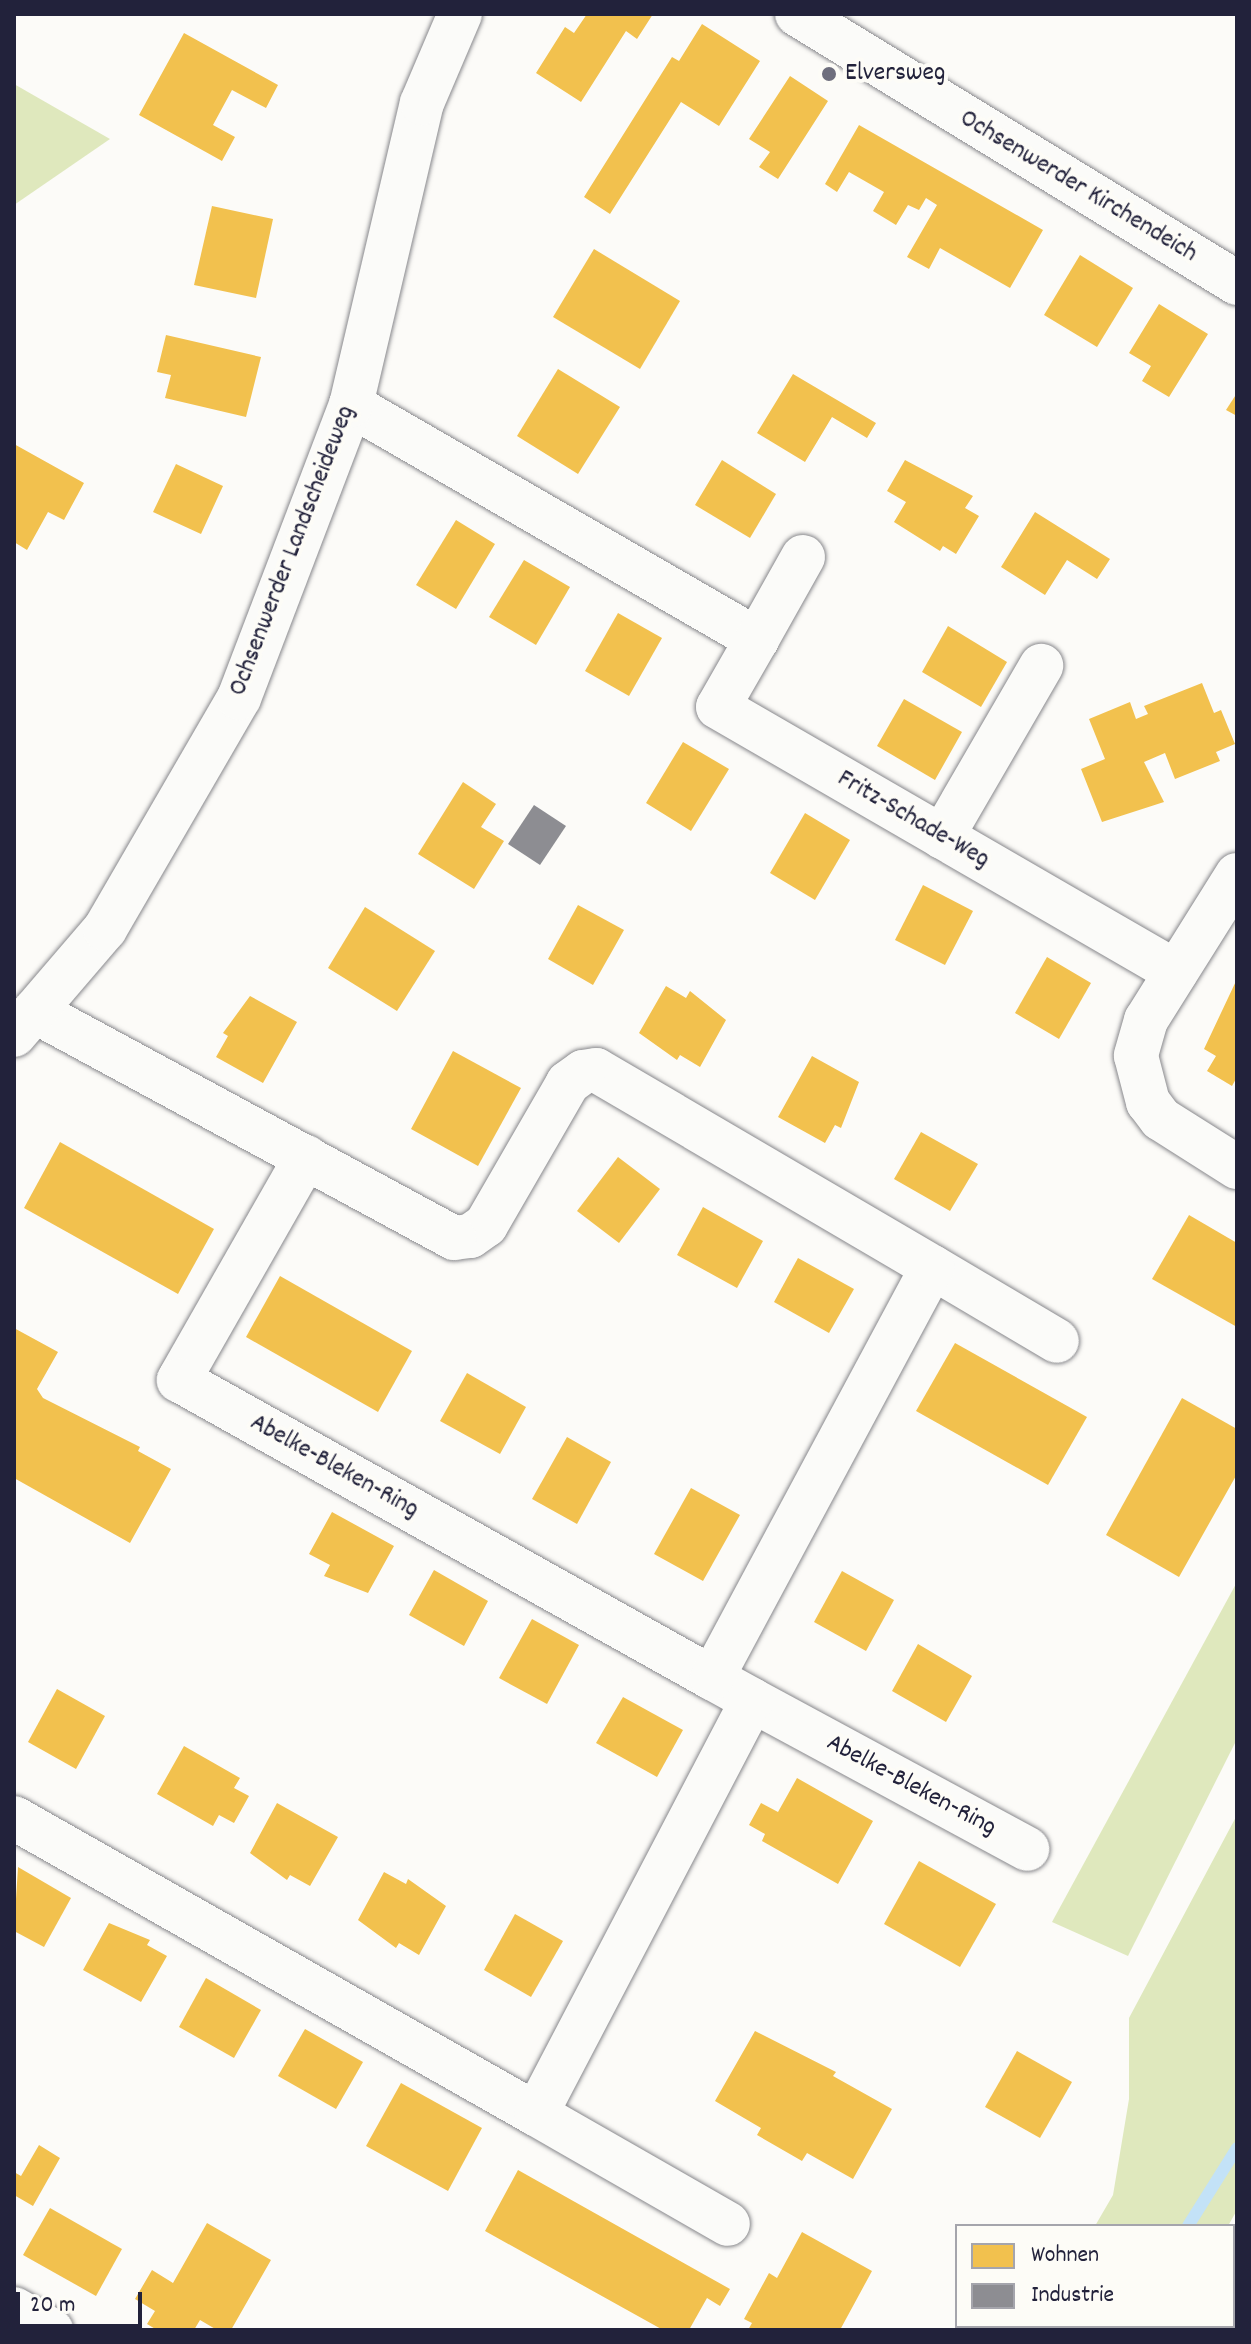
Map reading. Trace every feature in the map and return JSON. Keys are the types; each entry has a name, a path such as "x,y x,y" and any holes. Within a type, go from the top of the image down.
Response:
{"street":[{"name":"Ochsenwerder Landscheideweg","path":"24,1023 105,929 239,698 351,405 422,103 460,14"},
{"name":"Ochsenwerder Kirchendeich","path":"797,14 1237,283"},
{"path":"351,405 757,639"},
{"name":"Fritz-Schade-Weg","path":"803,557 718,707 1176,972"},
{"path":"942,837 1041,666"},
{"path":"1237,875 1176,972 1138,1040 1140,1079 1148,1102 1174,1132 1237,1167"},
{"path":"24,1023 306,1157 454,1238 470,1236 486,1225 568,1083 583,1072 596,1070 1057,1341"},
{"name":"Abelke-Bleken-Ring","path":"306,1157 179,1380 712,1678 1027,1849"},
{"path":"712,1678 932,1267"},
{"path":"536,2114 752,1700"},
{"path":"14,1818 728,2224"},
{"path":"14,2309 51,2330"}],"green space":[{"path":"14,84 110,139 14,205"},
{"path":"1237,1582 1237,1739 1128,1956 1052,1922"},
{"path":"1237,1815 1237,2210 1229,2224 1096,2224 1113,2195 1129,2099 1129,2018"},
{"path":"1036,2328 1100,2328 1034,2330"}],"building: Wohnen":[{"path":"587,14 653,14 637,39 626,31 581,102 536,73 565,27 574,33"},
{"path":"702,24 760,61 719,126 681,102 610,214 584,197 672,57 679,61"},
{"path":"184,33 278,85 266,108 232,90 213,125 235,137 222,161 139,115"},
{"path":"790,76 828,101 778,179 759,167 770,152 749,139"},
{"path":"859,125 1043,230 1010,288 940,248 929,269 907,257 937,205 926,198 919,210 908,205 896,225 873,211 884,192 849,172 837,192 825,184"},
{"path":"212,206 273,219 256,298 194,285"},
{"path":"594,249 680,301 640,369 553,317"},
{"path":"1080,255 1133,288 1097,347 1044,315"},
{"path":"1159,304 1208,334 1169,397 1142,381 1151,366 1129,353"},
{"path":"166,335 261,357 246,417 165,398 171,375 157,372"},
{"path":"558,369 620,407 578,474 517,436"},
{"path":"793,374 876,423 867,438 832,417 805,462 757,433"},
{"path":"1237,393 1237,416 1226,410"},
{"path":"14,444 84,483 64,520 48,512 27,550 14,542"},
{"path":"722,460 776,494 750,538 695,505"},
{"path":"905,460 973,496 965,508 979,516 956,554 943,546 940,551 894,522 906,502 887,491"},
{"path":"176,464 223,486 201,534 153,512"},
{"path":"1035,512 1110,559 1097,579 1067,560 1045,595 1001,567"},
{"path":"456,520 495,544 456,609 416,585"},
{"path":"524,560 570,587 536,645 489,617"},
{"path":"618,613 662,638 629,696 585,671"},
{"path":"948,626 1007,662 981,707 922,672"},
{"path":"1202,683 1214,713 1221,710 1235,744 1216,752 1220,761 1175,779 1165,753 1144,762 1164,802 1102,822 1081,769 1105,759 1089,719 1130,702 1136,719 1148,714 1144,706"},
{"path":"904,699 962,732 935,780 877,746"},
{"path":"683,742 729,769 691,831 646,803"},
{"path":"463,782 496,804 481,827 504,841 474,889 418,854"},
{"path":"805,813 850,840 815,900 770,873"},
{"path":"923,885 973,911 945,965 895,940"},
{"path":"578,905 624,930 593,985 548,959"},
{"path":"365,907 435,951 397,1011 328,968"},
{"path":"1047,957 1091,983 1059,1039 1015,1013"},
{"path":"1237,979 1237,1077 1232,1086 1207,1071 1216,1056 1204,1049"},
{"path":"666,986 686,998 690,991 726,1020 700,1067 680,1055 677,1060 639,1033"},
{"path":"250,996 297,1022 263,1083 216,1057 228,1036 223,1033"},
{"path":"453,1051 521,1088 478,1166 411,1129"},
{"path":"812,1056 859,1082 841,1128 835,1125 825,1143 778,1117"},
{"path":"921,1132 978,1164 950,1211 894,1179"},
{"path":"60,1142 214,1229 178,1294 24,1208"},
{"path":"618,1157 660,1189 619,1243 577,1211"},
{"path":"703,1207 763,1241 737,1288 677,1255"},
{"path":"1189,1215 1237,1243 1237,1327 1152,1279"},
{"path":"798,1258 854,1289 829,1333 774,1302"},
{"path":"280,1276 412,1351 378,1412 246,1337"},
{"path":"14,1328 58,1352 37,1389 43,1398 140,1447 138,1451 171,1469 130,1543 14,1478"},
{"path":"955,1343 1087,1417 1048,1485 916,1411"},
{"path":"467,1373 526,1407 500,1454 440,1421"},
{"path":"1182,1398 1237,1429 1237,1474 1179,1577 1106,1535"},
{"path":"567,1437 611,1462 577,1524 532,1499"},
{"path":"691,1488 740,1515 703,1581 654,1554"},
{"path":"332,1512 394,1546 368,1593 324,1576 330,1565 309,1554"},
{"path":"434,1570 488,1601 464,1646 409,1615"},
{"path":"842,1571 894,1600 866,1651 814,1622"},
{"path":"532,1619 579,1645 547,1704 499,1678"},
{"path":"918,1644 972,1676 946,1722 892,1691"},
{"path":"57,1689 105,1716 76,1769 28,1742"},
{"path":"623,1697 683,1730 657,1777 596,1743"},
{"path":"184,1746 240,1778 234,1788 249,1796 234,1823 219,1815 213,1826 157,1794"},
{"path":"797,1778 873,1821 838,1884 762,1841 765,1834 749,1825 761,1803 778,1812"},
{"path":"277,1803 338,1837 310,1886 290,1875 287,1880 250,1853"},
{"path":"919,1861 996,1904 960,1967 884,1924"},
{"path":"18,1867 71,1898 44,1947 14,1931"},
{"path":"384,1872 406,1884 408,1879 446,1906 419,1955 399,1943 396,1948 358,1920"},
{"path":"515,1914 563,1941 531,1997 484,1970"},
{"path":"109,1923 150,1940 147,1945 167,1956 141,2002 83,1970"},
{"path":"206,1978 261,2010 234,2058 179,2027"},
{"path":"305,2029 363,2062 336,2109 278,2076"},
{"path":"755,2031 836,2072 833,2076 892,2109 853,2179 807,2153 802,2161 757,2135 761,2128 715,2101"},
{"path":"1017,2051 1072,2082 1040,2138 985,2107"},
{"path":"401,2083 482,2128 448,2191 366,2146"},
{"path":"39,2145 60,2158 33,2206 14,2195 14,2172 21,2176"},
{"path":"518,2170 730,2289 720,2306 707,2298 689,2330 663,2330 485,2231"},
{"path":"50,2208 122,2249 96,2296 23,2255"},
{"path":"207,2223 271,2260 231,2330 217,2330 200,2320 194,2330 157,2330 147,2324 155,2311 135,2299 152,2270 173,2283"},
{"path":"802,2232 872,2271 840,2330 748,2330 752,2323 744,2319 769,2273 777,2278"}],"building: Industrie":[{"path":"534,805 566,826 540,865 508,844"}],"waterway":[{"path":"1189,2224 1237,2148"}],"place":[{"name":"Elversweg","path":"829,74"}]}
